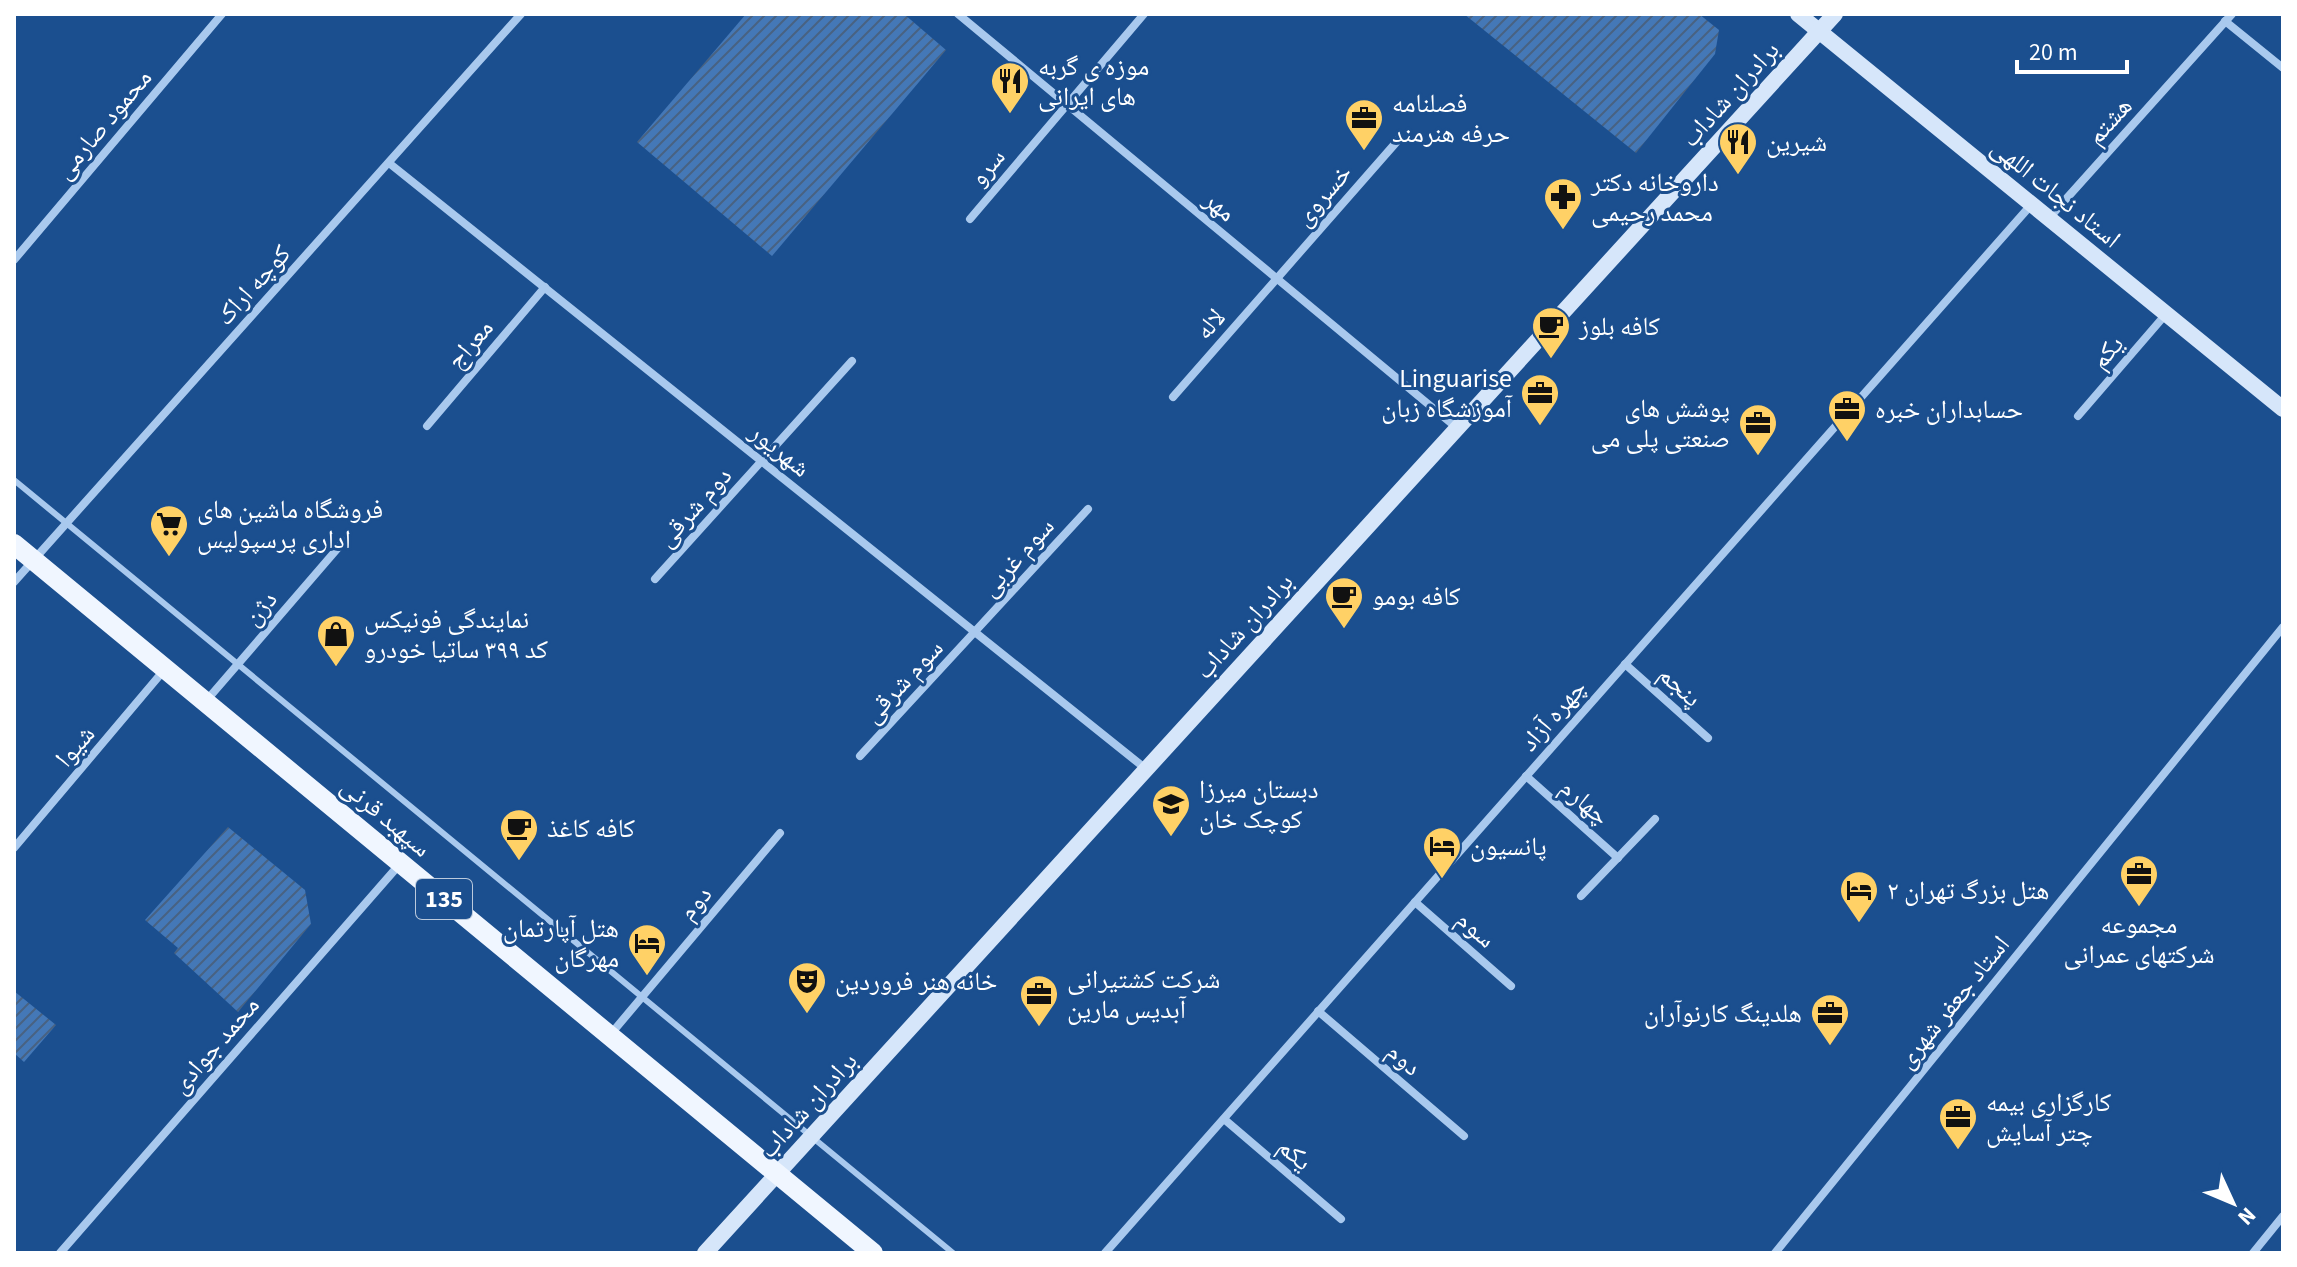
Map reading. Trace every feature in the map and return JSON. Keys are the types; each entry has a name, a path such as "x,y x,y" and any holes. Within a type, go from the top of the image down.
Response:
{"main road":[{"name":"سپهبد قرنی","path":"14,544 873,1253"}],"street":[{"name":"محمود صارمی","path":"14,260 222,14"},
{"name":"کوچه اراک","path":"14,582 521,14"},
{"name":"مهر","path":"958,14 1457,428"},
{"name":"سرو","path":"970,219 1144,14"},
{"name":"استاد نجات اللهی","path":"1798,14 2283,409"},
{"name":"برادران شاداب","path":"705,1253 1835,14"},
{"path":"2229,18 2283,68"},
{"name":"هشتم","path":"2049,218 2229,18"},
{"name":"خسروی","path":"1277,278 1400,138"},
{"name":"شهریور","path":"389,163 1146,769"},
{"name":"چهره آزاد","path":"1105,1253 2031,204"},
{"name":"لاله","path":"1173,397 1277,278"},
{"name":"معراج","path":"427,426 545,287"},
{"name":"یکم","path":"2078,416 2166,314"},
{"name":"دوم شرقی","path":"655,579 852,361"},
{"name":"سوم غربی","path":"975,633 1088,509"},
{"name":"دژن","path":"206,702 344,541"},
{"name":"استاد جعفر شهری","path":"1775,1253 2283,627"},
{"name":"سوم شرقی","path":"860,756 975,633"},
{"name":"پنجم","path":"1625,664 1708,738"},
{"name":"شیوا","path":"14,848 166,669"},
{"name":"چهارم","path":"1526,776 1618,858"},
{"path":"1581,896 1655,819"},
{"name":"دوم","path":"609,1035 780,833"},
{"name":"محمد جوادی","path":"60,1253 401,863"},
{"name":"سوم","path":"1415,902 1511,986"},
{"name":"دوم","path":"1318,1011 1464,1136"},
{"name":"یکم","path":"1224,1119 1341,1219"},
{"path":"2253,1253 2283,1216"}],"lane":[{"path":"14,480 953,1253"}],"building":[{"path":"746,14 904,14 946,50 772,256 637,142"},
{"path":"1464,14 1699,14 1719,30 1715,54 1636,153"},
{"path":"228,827 305,890 311,924 238,1012 174,953 178,948 145,920"},
{"path":"14,991 56,1025 24,1062 14,1053"}],"place":[{"name":"موزه ی گربه های ایرانی","path":"1010,115"},
{"name":"فصلنامه حرفه هنرمند","path":"1364,152"},
{"name":"شیرین","path":"1738,176"},
{"name":"داروخانه دکتر محمد رحیمی","path":"1563,231"},
{"name":"کافه بلوز","path":"1551,360"},
{"name":"Linguarise آموزشگاه زبان","path":"1540,427"},
{"name":"حسابداران خبره","path":"1847,443"},
{"name":"پوشش های صنعتی پلی می","path":"1758,457"},
{"name":"فروشگاه ماشین های اداری پرسپولیس","path":"169,558"},
{"name":"کافه بومو","path":"1344,630"},
{"name":"نمایندگی فونیکس کد ۳۹۹ ساتیا خودرو","path":"336,668"},
{"name":"دبستان میرزا کوچک خان","path":"1171,838"},
{"name":"کافه کاغذ","path":"519,862"},
{"name":"پانسیون","path":"1442,880"},
{"name":"مجموعه شرکتهای عمرانی","path":"2139,908"},
{"name":"هتل بزرگ تهران ۲","path":"1859,924"},
{"name":"هتل آپارتمان مهرگان","path":"647,977"},
{"name":"خانه هنر فروردین","path":"807,1015"},
{"name":"شرکت کشتیرانی آبدیس مارین","path":"1039,1028"},
{"name":"هلدینگ کارنوآران","path":"1830,1047"},
{"name":"کارگزاری بیمه چتر آسایش","path":"1958,1151"}]}
